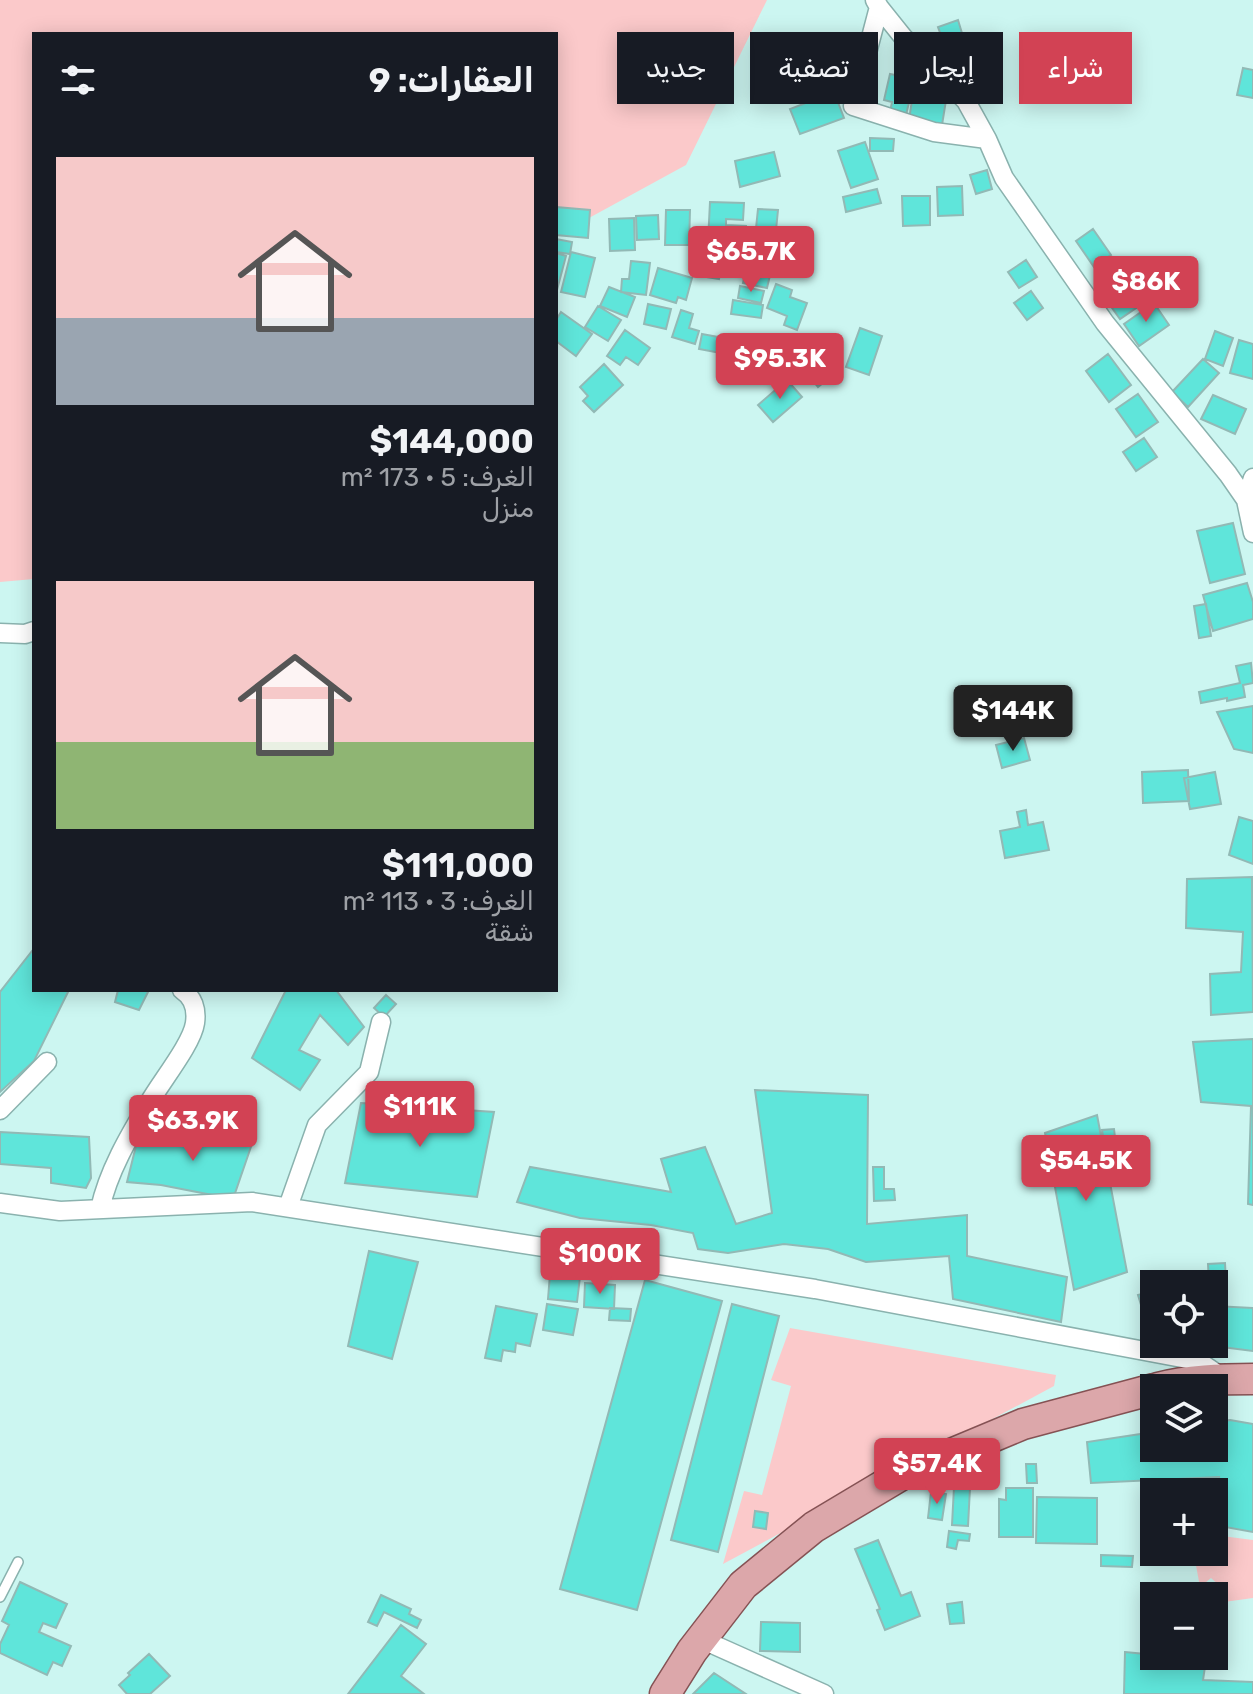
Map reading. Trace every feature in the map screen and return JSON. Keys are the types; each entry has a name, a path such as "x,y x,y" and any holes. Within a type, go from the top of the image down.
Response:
{"main road":[{"path":"665,1694 701,1639 743,1585 814,1527 901,1475 1023,1424 1140,1392"}],"street":[{"path":"877,4 853,106 934,132 987,139"},
{"path":"877,4 903,37 966,101 1004,178 1105,323 1246,500 1253,533"},
{"path":"1246,500 1253,478"},
{"path":"0,633 32,632"},
{"path":"100,1209 105,1187 115,1167 195,1024 194,1004 185,992"},
{"path":"288,1207 317,1125 369,1072 381,1022"},
{"path":"0,1110 47,1062"},
{"path":"0,1203 60,1211 252,1202 288,1207 831,1292 1198,1361 1239,1379"},
{"path":"701,1639 824,1694"}],"lane":[{"path":"0,1597 18,1562"}],"shaded area":[{"path":"0,0 767,0 734,67 734,32 617,32 617,104 716,104 686,165 558,235 558,32 32,32 32,579 0,582"},
{"path":"790,1328 1056,1375 1054,1386 723,1564 744,1491 762,1495 791,1386 771,1380"},
{"path":"1228,1537 1253,1540 1253,1598 1228,1601 1228,1582 1216,1582 1211,1578 1199,1582 1196,1566 1228,1566"}],"building":[{"path":"958,20 962,32 940,32 938,27"},
{"path":"1243,68 1253,70 1253,98 1237,95"},
{"path":"890,74 894,75 894,104 909,104 906,115 890,112 892,102 884,100"},
{"path":"803,104 839,104 844,118 800,134 790,109"},
{"path":"911,104 945,104 942,125 909,120"},
{"path":"870,138 894,139 893,151 870,151"},
{"path":"865,142 878,179 851,188 838,151"},
{"path":"774,152 780,176 740,187 735,161"},
{"path":"987,170 992,189 976,194 970,175"},
{"path":"962,186 963,215 938,216 937,187"},
{"path":"877,189 881,203 846,212 843,197"},
{"path":"902,196 930,196 930,225 903,226"},
{"path":"710,202 744,203 743,220 726,219 726,243 708,242"},
{"path":"558,207 590,210 588,238 558,235"},
{"path":"758,209 778,210 776,230 756,228"},
{"path":"666,210 690,210 689,245 665,245"},
{"path":"658,215 659,239 637,240 636,216"},
{"path":"634,218 635,250 610,251 609,219"},
{"path":"726,225 746,226 744,254 725,253"},
{"path":"1093,229 1111,255 1094,267 1076,241"},
{"path":"558,239 572,242 570,254 558,252"},
{"path":"707,244 722,244 722,257 707,257"},
{"path":"756,248 770,250 768,264 753,262"},
{"path":"571,252 595,258 585,297 561,292"},
{"path":"558,254 566,256 558,286"},
{"path":"1133,258 1158,293 1120,319 1095,284"},
{"path":"1026,260 1037,277 1019,288 1008,272"},
{"path":"631,261 650,263 646,295 621,292 622,279 629,279"},
{"path":"696,262 721,266 719,279 694,275"},
{"path":"747,266 771,271 767,288 743,283"},
{"path":"658,268 692,278 686,300 678,297 676,303 650,295"},
{"path":"776,284 792,290 790,297 807,303 797,330 784,325 787,316 767,308"},
{"path":"740,286 764,291 761,303 738,298"},
{"path":"609,287 635,297 627,317 600,306"},
{"path":"1031,291 1043,308 1027,320 1014,303"},
{"path":"733,300 763,305 761,318 731,314"},
{"path":"1154,303 1169,325 1139,346 1124,324"},
{"path":"648,304 671,309 666,329 644,324"},
{"path":"598,306 621,320 608,341 585,327"},
{"path":"681,310 693,314 689,328 699,331 695,344 672,337"},
{"path":"561,312 592,334 576,356 558,342 558,317"},
{"path":"860,328 882,336 869,375 846,367"},
{"path":"625,330 650,348 638,365 626,357 620,365 607,356"},
{"path":"1215,331 1233,338 1223,366 1205,359"},
{"path":"702,334 724,338 721,353 699,349"},
{"path":"1239,340 1253,344 1253,379 1230,373"},
{"path":"810,352 830,377 818,387 798,362"},
{"path":"1108,354 1131,385 1109,402 1086,371"},
{"path":"1203,359 1219,373 1188,407 1172,392"},
{"path":"604,364 623,385 594,412 583,401 588,396 580,387"},
{"path":"787,380 802,397 773,422 758,405"},
{"path":"1138,394 1158,422 1136,437 1116,409"},
{"path":"1213,395 1246,409 1235,434 1201,419"},
{"path":"1144,438 1157,457 1136,471 1123,452"},
{"path":"1233,523 1245,574 1210,583 1197,531"},
{"path":"1247,583 1253,602 1253,619 1213,631 1203,595"},
{"path":"1206,604 1211,636 1199,638 1194,606"},
{"path":"1251,663 1253,683 1243,685 1245,697 1201,703 1199,692 1240,683 1236,666"},
{"path":"1253,706 1253,753 1234,749 1217,712"},
{"path":"1024,738 1030,760 1002,768 996,745"},
{"path":"1188,770 1189,801 1143,803 1142,772"},
{"path":"1215,772 1221,804 1190,809 1184,778"},
{"path":"1026,810 1028,825 1043,822 1049,850 1005,858 1000,831 1020,827 1017,812"},
{"path":"1239,817 1253,821 1253,864 1229,855"},
{"path":"1252,877 1253,1012 1211,1015 1210,974 1241,972 1243,932 1186,928 1187,879"},
{"path":"32,951 32,992 68,992 34,1061 0,1092 0,992"},
{"path":"118,992 148,992 139,1010 115,1002"},
{"path":"285,992 338,992 364,1027 348,1045 320,1015 299,1050 320,1060 300,1090 252,1058"},
{"path":"386,995 396,1004 384,1017 374,1008"},
{"path":"1253,1039 1253,1205 1248,1204 1251,1106 1201,1102 1193,1042"},
{"path":"755,1090 868,1095 867,1224 967,1215 967,1256 1067,1277 1061,1322 953,1299 949,1256 866,1262 828,1249 784,1244 728,1253 698,1249 693,1233 651,1225 580,1218 517,1202 530,1167 671,1192 661,1159 705,1147 736,1224 772,1213"},
{"path":"361,1103 494,1112 477,1197 345,1183"},
{"path":"1097,1115 1127,1272 1074,1290 1045,1133"},
{"path":"229,1123 254,1138 233,1199 161,1185 127,1182 139,1134 204,1146"},
{"path":"1114,1129 1117,1154 1106,1156 1102,1130"},
{"path":"0,1132 89,1137 91,1178 86,1188 51,1183 51,1168 0,1164"},
{"path":"873,1167 884,1167 884,1189 894,1189 895,1200 874,1201"},
{"path":"369,1251 418,1262 392,1359 348,1346"},
{"path":"1225,1263 1225,1270 1208,1270 1208,1264"},
{"path":"550,1274 580,1277 577,1302 548,1299"},
{"path":"645,1280 722,1301 637,1610 560,1589"},
{"path":"585,1283 615,1285 614,1309 584,1307"},
{"path":"547,1304 578,1309 573,1335 543,1330"},
{"path":"732,1304 779,1316 718,1552 671,1540"},
{"path":"496,1306 537,1314 530,1346 516,1343 515,1352 503,1350 501,1361 485,1358"},
{"path":"1228,1307 1253,1308 1253,1351 1228,1348"},
{"path":"610,1308 631,1309 630,1321 609,1320"},
{"path":"1228,1420 1253,1424 1253,1532 1228,1528 1228,1478 1140,1478 1140,1481 1091,1483 1087,1442 1140,1434 1140,1462 1228,1462"},
{"path":"1026,1464 1036,1464 1037,1483 1027,1483"},
{"path":"954,1487 970,1488 968,1526 952,1525"},
{"path":"1006,1488 1033,1488 1033,1537 999,1537 999,1499 1006,1500"},
{"path":"931,1492 946,1494 942,1520 928,1518"},
{"path":"1037,1497 1097,1498 1097,1544 1036,1543"},
{"path":"755,1511 768,1513 766,1529 753,1527"},
{"path":"949,1531 970,1534 969,1541 958,1540 956,1549 947,1547"},
{"path":"878,1540 901,1596 911,1592 920,1616 885,1630 877,1610 880,1609 855,1549"},
{"path":"1101,1555 1133,1556 1132,1567 1101,1566"},
{"path":"20,1582 67,1604 56,1628 43,1623 39,1632 71,1646 62,1666 53,1662 47,1675 0,1653 0,1644 9,1625 2,1621"},
{"path":"381,1595 411,1609 409,1614 421,1620 417,1628 384,1612 377,1626 368,1622"},
{"path":"962,1602 964,1623 950,1624 947,1604"},
{"path":"761,1622 800,1623 800,1652 760,1651"},
{"path":"401,1625 426,1644 401,1676 424,1694 348,1694"},
{"path":"1125,1652 1140,1653 1140,1670 1204,1670 1203,1680 1253,1682 1253,1694 1124,1694"},
{"path":"149,1654 170,1676 150,1694 127,1694 119,1685"},
{"path":"714,1673 746,1694 693,1694"}]}
